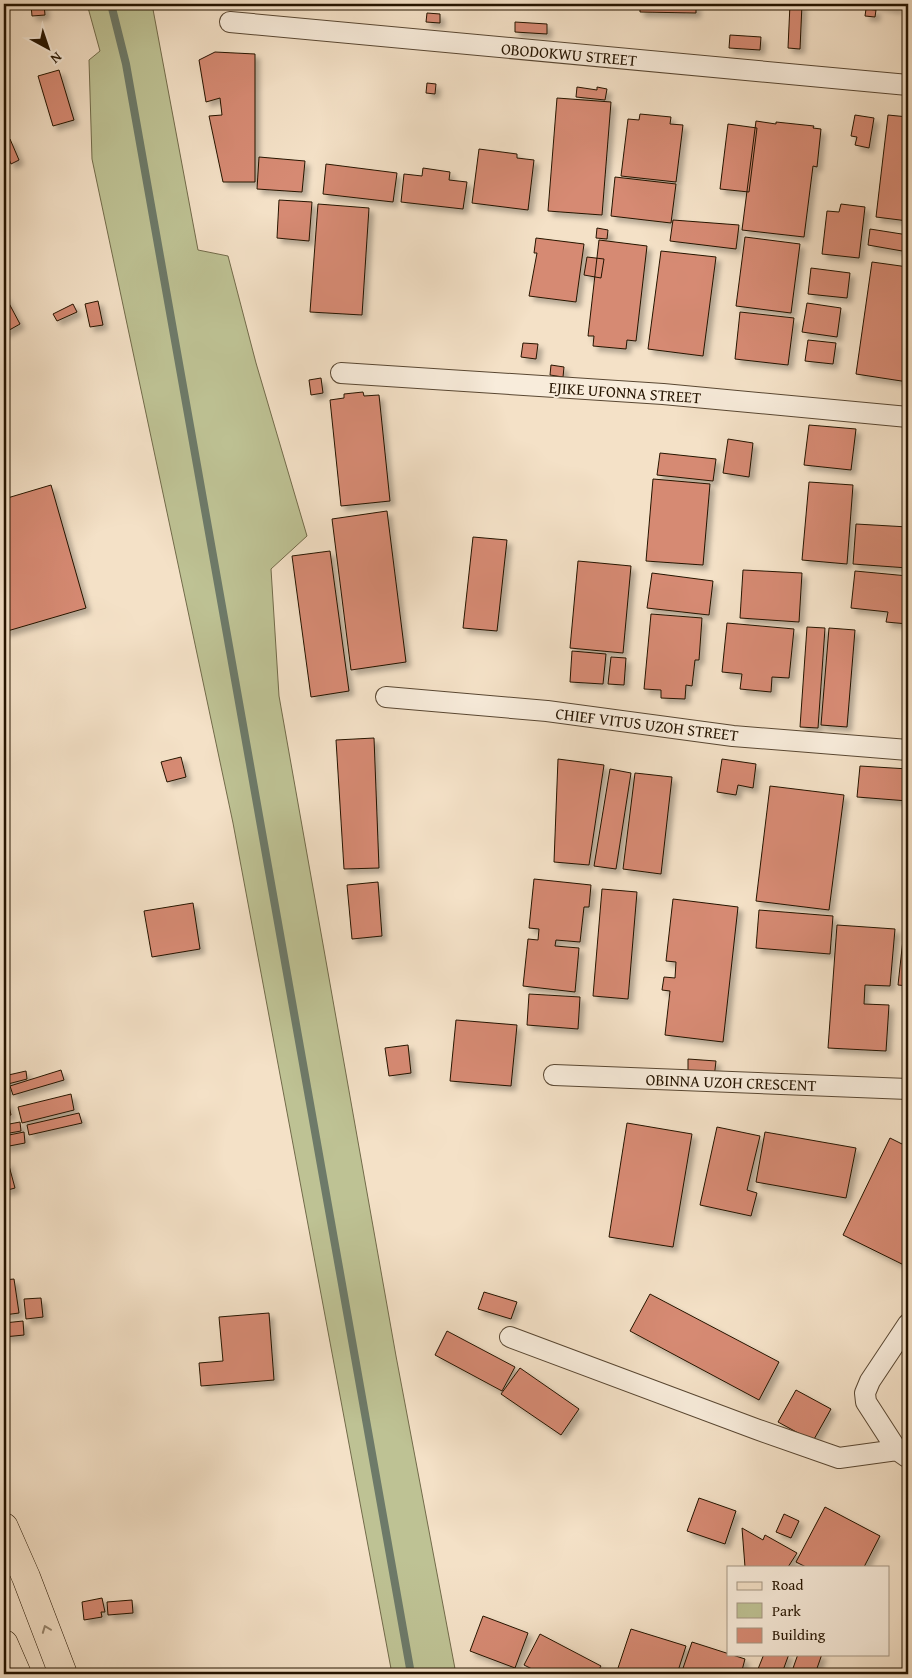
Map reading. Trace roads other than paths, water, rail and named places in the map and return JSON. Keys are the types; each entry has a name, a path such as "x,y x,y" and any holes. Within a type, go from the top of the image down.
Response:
{"main road":[{"path":"4,1527 26,1577 63,1674"},
{"path":"4,1644 17,1674"}],"street":[{"name":"OBODOKWU STREET","path":"230,22 908,85"},
{"name":"EJIKE UFONNA STREET","path":"341,372 662,394 908,417"},
{"name":"CHIEF VITUS UZOH STREET","path":"386,696 547,711 733,736 908,750"},
{"name":"OBINNA UZOH CRESCENT","path":"554,1075 908,1089"},
{"path":"902,1454 866,1402 865,1393 870,1381 908,1324"},
{"path":"510,1337 839,1458 902,1454"}],"waterway":[{"path":"111,4 126,64 411,1674"}]}
